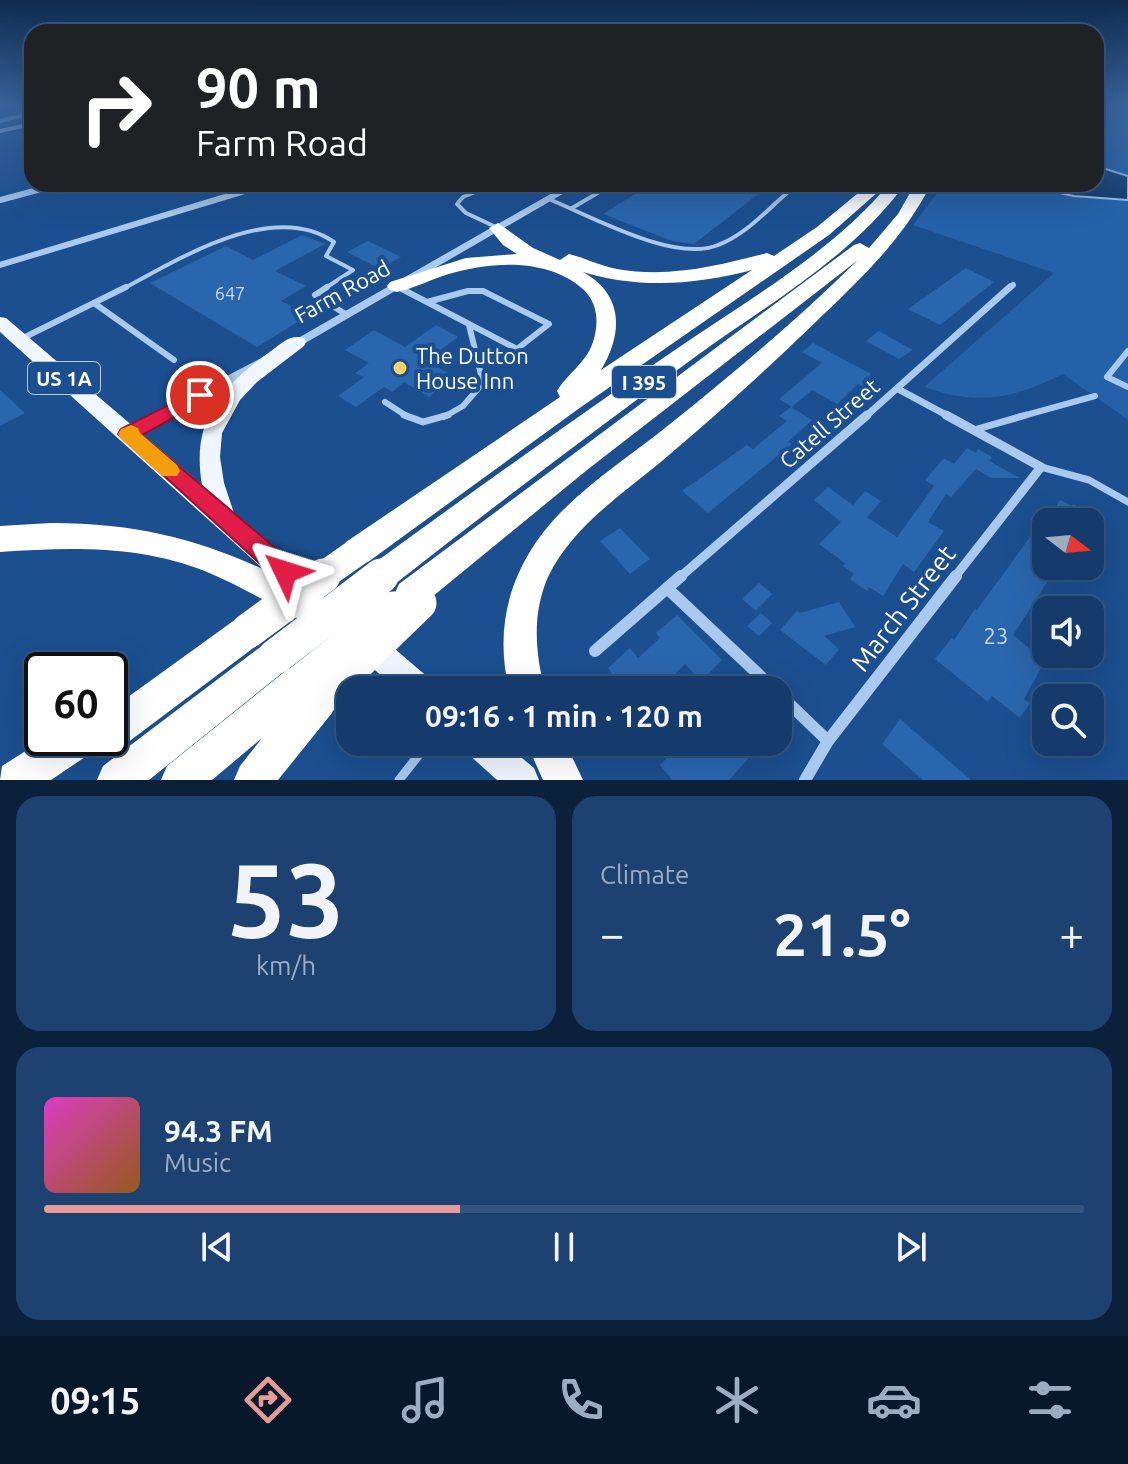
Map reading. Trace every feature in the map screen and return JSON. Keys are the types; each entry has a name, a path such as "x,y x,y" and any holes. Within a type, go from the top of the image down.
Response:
{"highway":[{"path":"128,720 461,478 823,231 869,192"},
{"name":"I 395","path":"181,780 404,591 576,431 836,245 874,213 891,192"},
{"name":"I 395","path":"404,591 841,264 892,220 916,192"},
{"path":"524,676 520,656 522,608 538,567 556,540 601,495 726,391 832,295 888,236 918,192"},
{"path":"498,228 592,268 656,278 743,267 779,254 823,231"},
{"path":"461,478 567,393 595,360 607,329 606,309 594,290 570,272 513,244 498,228"},
{"path":"397,286 450,267 488,259 530,261 570,272"},
{"path":"0,539 107,538 179,550 214,561 346,625"},
{"path":"254,780 288,734 299,680 404,591"},
{"path":"128,708 248,631"},
{"name":"I 395","path":"117,780 299,680"},
{"path":"16,780 53,756"},
{"path":"47,780 79,756"},
{"path":"552,756 563,780"}],"main road":[{"name":"US 1A","path":"0,322 403,676"},
{"path":"225,519 209,465 209,438 213,423 236,392 297,342"},
{"path":"494,756 522,780"}],"street":[{"path":"0,200 30,192"},
{"path":"0,265 243,192"},
{"name":"Farm Road","path":"128,434 347,315 561,192"},
{"name":"Catell Street","path":"595,651 898,389 1013,285"},
{"path":"898,389 1041,467"},
{"name":"March Street","path":"805,780 828,741 1041,467"},
{"path":"668,589 759,676"},
{"path":"792,707 828,741"}],"lane":[{"path":"475,192 463,197 457,204 466,213 498,228"},
{"path":"572,208 599,192"},
{"path":"549,199 682,253 720,248 787,193"},
{"path":"20,339 172,260 220,239 306,228 327,234 334,242 326,256 353,270 315,295 347,315"},
{"path":"397,286 469,325 517,349 549,324 483,291 468,291 427,302"},
{"path":"94,303 174,360"},
{"path":"385,402 414,420 425,423 461,407 476,395 483,383 469,325"},
{"path":"1128,351 1107,377 1128,387"},
{"path":"974,430 1095,396"},
{"path":"1041,467 1089,480 1128,502"},
{"path":"399,780 418,756"}],"shaded area":[{"path":"1104,141 1128,141 1128,420 1063,374 1028,389 995,397 962,396 924,387 1054,273 913,225 938,192 1104,192"},
{"path":"1104,168 1128,176 1128,200 1055,192 1104,192"}],"building":[{"path":"638,192 761,192 694,244 672,241 603,214"},
{"path":"302,235 325,244 275,271 306,286 281,301 309,315 257,347 150,283 226,246 253,260"},
{"path":"368,241 401,257 380,269 347,252"},
{"path":"966,268 994,282 940,325 908,309"},
{"name":"The Dutton House Inn","path":"436,325 458,337 426,361 454,376 429,397 404,382 392,392 384,387 356,407 338,396 364,377 355,373 369,363 345,350 374,330 405,347"},
{"path":"879,331 913,350 899,359 866,341"},
{"path":"813,343 871,374 869,376 876,380 866,388 858,384 837,404 812,390 792,407 779,399 822,363 802,352"},
{"path":"0,390 25,413 0,426"},
{"path":"791,407 812,420 788,442 792,444 708,513 682,491 747,445 753,449 787,421 779,416"},
{"path":"967,448 976,453 978,449 992,457 989,461 1020,478 991,478 976,469 951,497 946,494 928,522 944,531 914,572 903,564 883,596 869,587 867,591 850,579 854,574 843,566 845,563 819,544 841,522 814,500 828,487 853,505 865,491 881,501 867,517 897,537 934,486 925,480 944,458 954,464"},
{"path":"1060,500 1080,508 1055,508"},
{"path":"620,528 650,559 630,574 600,541"},
{"path":"1032,534 1032,580 1049,580 1038,596 1032,596 1032,606 1013,635 1032,650 1032,668 1041,668 1024,699 1030,703 1020,718 992,696 988,702 935,659 977,610"},
{"path":"759,583 772,594 756,611 742,599"},
{"path":"839,602 855,627 824,636 839,649 826,665 780,630 797,611 800,613"},
{"path":"761,613 772,623 759,636 747,626"},
{"path":"677,615 722,660 706,676 696,676 685,664 673,676 609,676 612,673 608,668 630,648 638,658 660,638 656,633"},
{"path":"900,719 971,780 923,780 882,744"},
{"path":"669,756 750,756 729,780 672,780 660,765"}],"slow traffic":[{"path":"131,433 128,434 169,471"}],"place":[{"name":"The Dutton House Inn","path":"400,368"}],"route":[{"path":"200,395 128,434 285,572"}]}
